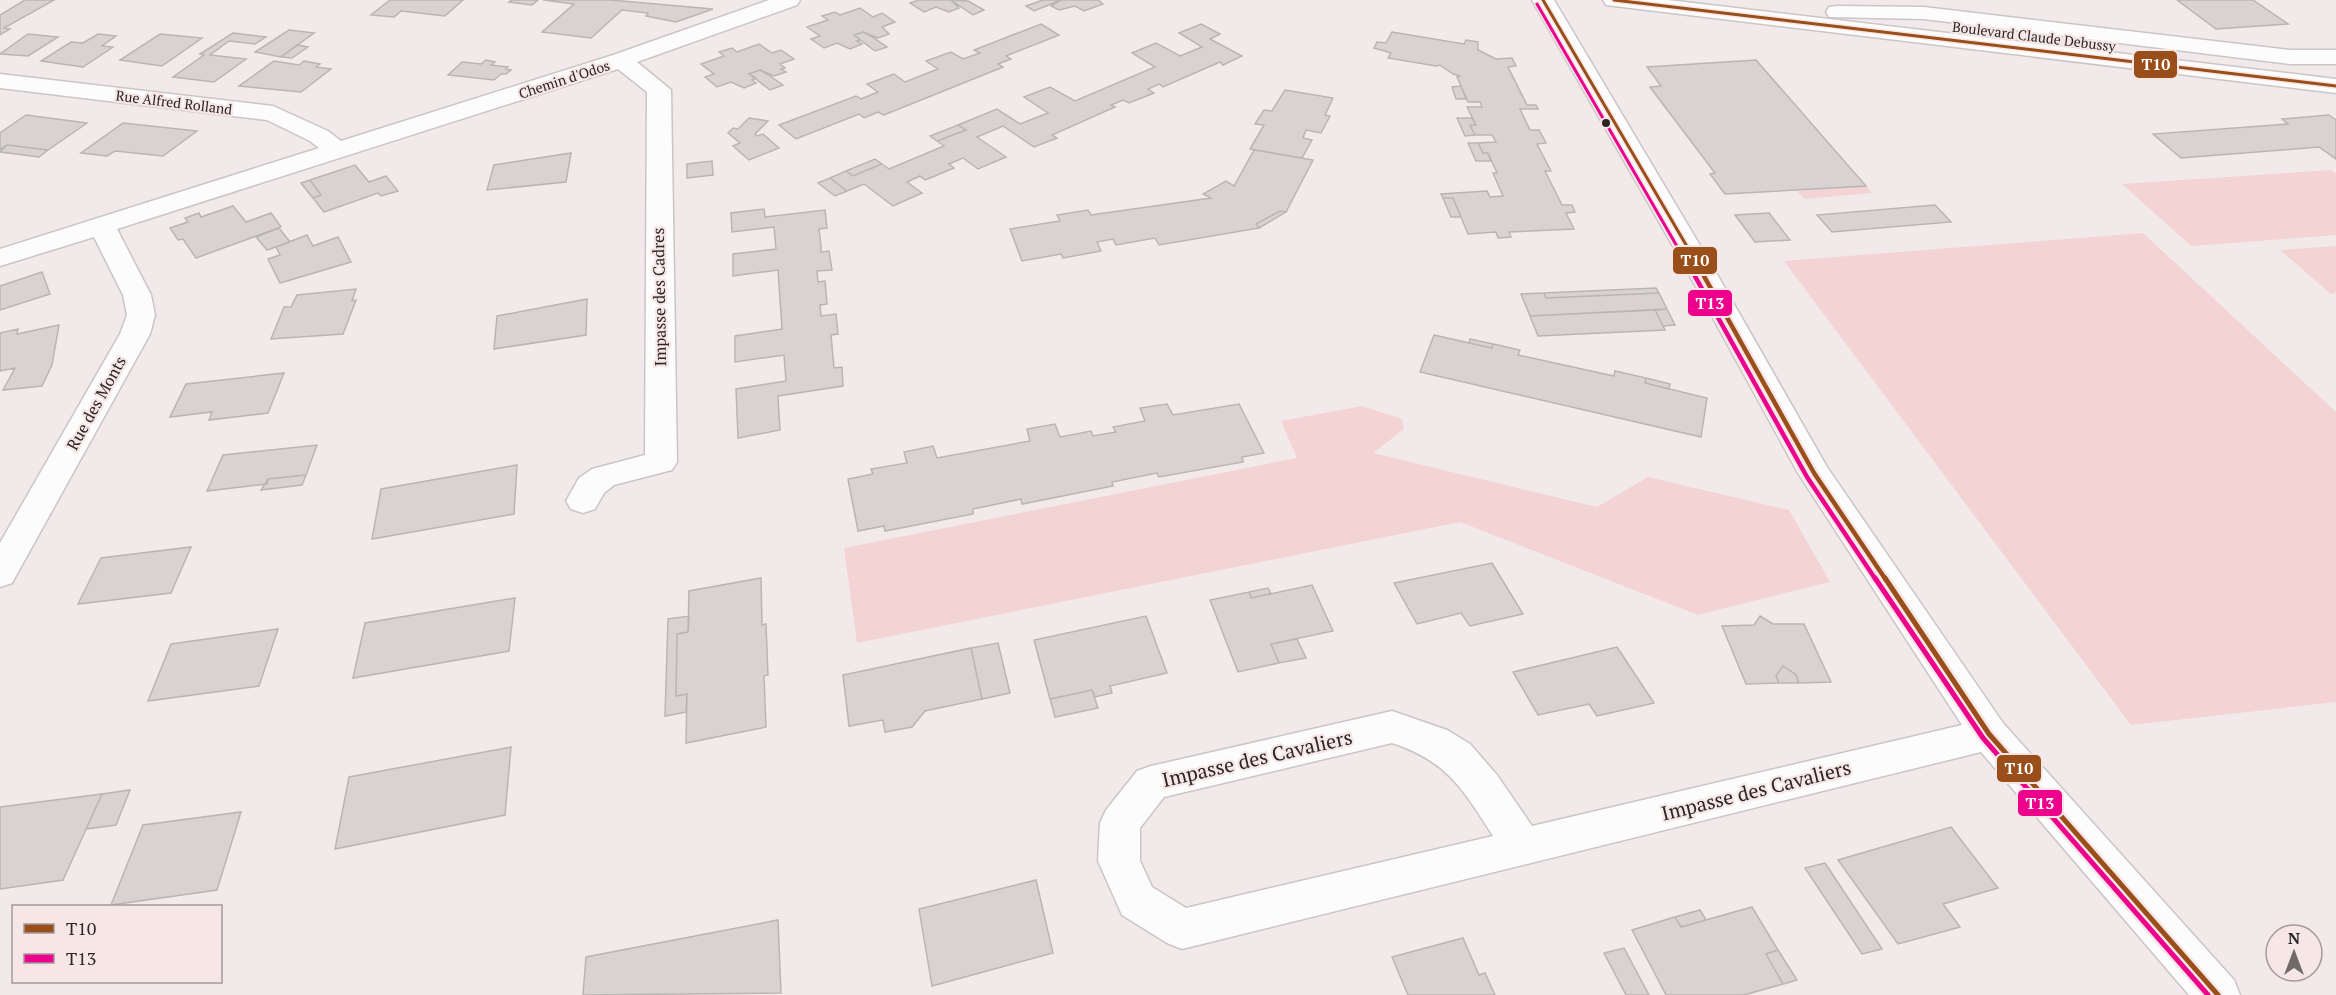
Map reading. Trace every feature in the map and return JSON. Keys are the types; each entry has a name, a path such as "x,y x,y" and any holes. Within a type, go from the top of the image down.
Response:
{"street":[{"name":"Chemin d'Odos","path":"0,258 621,60 789,0"},
{"path":"1544,0 1700,269 1814,473 1989,734 2218,995"},
{"name":"Boulevard Claude Debussy","path":"1614,0 2336,86"},
{"name":"Boulevard Claude Debussy","path":"1733,0 2336,72"},
{"path":"1837,12 1924,13 2291,57 2336,57"},
{"name":"Impasse des Cadres","path":"583,501 591,486 603,477 661,462 659,90 621,60"},
{"name":"Rue Alfred Rolland","path":"0,81 273,114 319,136 338,151"},
{"name":"Rue des Monts","path":"0,574 135,334 141,315 137,296 103,227"},
{"name":"Impasse des Cavaliers","path":"1523,847 1474,777 1455,755 1424,737 1392,727 1151,783 1120,823 1119,861 1137,901 1182,929 1523,847 1989,734"}],"shaded area":[{"path":"2331,170 2336,173 2336,235 2191,246 2122,184"},
{"path":"1866,186 1872,193 1804,199 1797,191"},
{"path":"2143,233 2336,412 2336,702 2131,725 1784,261"},
{"path":"2336,246 2336,293 2331,294 2280,250"},
{"path":"1362,406 1402,419 1404,429 1373,453 1597,507 1648,477 1789,510 1830,582 1698,615 1460,522 857,643 844,548 1297,458 1281,421"}],"building":[{"path":"25,0 54,0 4,28 10,29 0,35 0,15"},
{"path":"390,0 463,0 445,16 401,11 394,17 371,15"},
{"path":"538,0 532,5 509,2"},
{"path":"543,0 611,0 713,9 676,22 646,16 648,13 622,10 591,38 542,32 574,4"},
{"path":"919,0 951,0 959,8 949,12 936,7 924,12 910,3"},
{"path":"951,0 968,1 984,10 973,15"},
{"path":"1043,0 1061,0 1034,11 1026,6"},
{"path":"1061,0 1098,0 1103,4 1084,11 1075,6 1059,10 1051,6"},
{"path":"2177,0 2253,0 2288,24 2216,29"},
{"path":"860,8 873,17 882,13 895,22 882,27 889,34 878,38 863,32 854,35 862,44 850,49 837,43 824,48 811,39 820,36 807,27 828,20 822,16 835,12 840,15"},
{"path":"1041,24 1059,35 1006,56 1011,59 998,64 1003,67 884,115 878,112 864,118 859,114 796,139 779,125 856,96 861,99 878,92 867,84 894,74 905,82 938,69 926,61 951,52 963,59 980,53 974,50"},
{"path":"1201,24 1220,34 1210,39 1242,56 1223,65 1220,62 1163,87 1159,84 1148,89 1154,93 1129,103 1123,100 1111,105 1115,107 1052,135 1057,138 1034,147 1003,126 977,137 1006,157 978,169 963,158 949,164 954,168 925,180 920,176 907,182 922,193 893,206 864,184 847,191 830,178 846,171 853,176 882,164 889,169 944,146 937,141 966,130 958,125 997,109 1020,124 1048,113 1024,97 1050,87 1075,101 1155,67 1132,53 1156,43 1180,56 1202,47 1179,33"},
{"path":"289,30 314,33 281,57 255,52"},
{"path":"863,32 887,47 875,51 854,35"},
{"path":"1392,32 1464,44 1466,40 1478,42 1478,50 1496,59 1512,58 1516,66 1508,67 1527,105 1536,105 1538,109 1520,109 1530,130 1539,130 1546,143 1537,144 1551,171 1545,171 1562,205 1572,205 1575,212 1566,213 1574,229 1509,232 1511,237 1498,238 1496,232 1468,234 1453,198 1443,198 1441,194 1487,191 1490,197 1503,196 1493,173 1497,173 1488,153 1483,153 1478,143 1496,142 1492,135 1475,135 1470,125 1476,125 1467,107 1482,107 1480,102 1468,102 1457,77 1460,76 1440,65 1388,58 1391,53 1374,48 1377,42 1386,43"},
{"path":"233,33 266,37 255,44 229,41 210,55 246,59 214,82 173,77 204,55 200,54"},
{"path":"28,34 58,37 28,56 0,54"},
{"path":"98,34 116,36 102,46 113,47 83,67 41,61 71,42 83,43"},
{"path":"160,34 202,38 162,66 120,60"},
{"path":"759,44 772,53 781,50 794,59 780,64 785,68 781,69 786,72 774,76 760,70 749,74 756,78 752,80 756,83 744,88 731,82 717,87 705,77 714,74 701,64 724,56 719,52 732,48 737,52"},
{"path":"297,45 308,47 292,58 281,57"},
{"path":"486,60 495,62 491,65 508,67 506,69 511,70 494,80 448,75 462,62 481,64"},
{"path":"1756,60 1866,186 1725,194 1710,174 1715,173 1650,87 1661,86 1647,67"},
{"path":"274,61 299,65 304,61 320,64 316,67 331,69 301,92 239,86"},
{"path":"760,70 783,85 770,90 749,74"},
{"path":"1461,86 1466,99 1456,99 1452,87"},
{"path":"1285,90 1333,98 1325,115 1330,116 1321,133 1306,130 1303,138 1312,140 1302,158 1250,149 1264,125 1255,124 1264,110 1272,111"},
{"path":"26,115 87,123 48,150 7,145 0,150 0,133"},
{"path":"2329,115 2336,120 2336,159 2319,147 2181,158 2153,134 2288,124 2282,119"},
{"path":"749,118 768,121 755,134 757,136 763,134 779,148 749,160 733,146 740,143 728,133 733,128 738,129"},
{"path":"1457,118 1472,118 1476,125 1470,125 1475,135 1465,136"},
{"path":"123,123 197,131 163,156 115,151 107,156 81,153"},
{"path":"958,125 966,130 937,141 930,136"},
{"path":"1468,143 1478,143 1483,153 1488,153 1491,161 1476,161"},
{"path":"7,145 48,150 39,157 0,152"},
{"path":"1254,150 1313,160 1286,212 1280,211 1256,224 1259,228 1159,245 1155,238 1116,245 1113,239 1097,242 1101,251 1063,258 1061,254 1022,261 1010,229 1060,221 1057,215 1088,210 1091,215 1211,198 1203,194 1226,181 1234,186"},
{"path":"571,153 566,182 487,190 494,165"},
{"path":"875,159 882,164 853,176 846,171"},
{"path":"712,161 713,175 687,178 687,164"},
{"path":"355,165 369,182 386,176 398,191 381,196 378,193 324,212 313,198 321,195 310,180"},
{"path":"830,178 847,191 835,196 818,183"},
{"path":"310,180 321,195 313,198 301,183"},
{"path":"1443,198 1453,198 1461,217 1451,217"},
{"path":"1935,205 1951,222 1832,232 1817,215"},
{"path":"233,206 246,222 271,213 281,227 196,258 183,239 178,240 170,228 188,222 185,218 199,213 201,217"},
{"path":"764,209 765,217 825,210 827,228 819,229 821,252 829,251 832,270 817,271 818,282 825,281 827,304 820,305 821,316 836,314 838,334 831,335 834,368 842,367 843,386 778,396 780,430 738,438 736,389 786,381 784,355 735,362 735,336 782,329 778,270 733,276 733,254 776,249 774,227 732,232 731,213"},
{"path":"1280,211 1286,212 1259,228 1256,224"},
{"path":"1769,213 1790,240 1755,242 1735,215"},
{"path":"279,228 290,242 267,250 256,237"},
{"path":"307,235 313,246 338,237 351,262 280,283 268,259 280,255 276,247"},
{"path":"42,272 50,294 0,310 0,286"},
{"path":"1656,288 1659,293 1546,298 1544,293"},
{"path":"356,289 352,301 356,300 343,334 271,339 284,307 291,307 297,295"},
{"path":"1544,293 1546,298 1659,293 1667,309 1530,316 1521,294"},
{"path":"587,299 586,335 494,349 497,316"},
{"path":"1667,309 1675,325 1663,326 1655,310"},
{"path":"1655,310 1665,330 1538,336 1530,316"},
{"path":"59,325 52,365 42,386 3,390 15,368 0,371 0,333 18,329 17,334"},
{"path":"1434,335 1492,348 1493,344 1520,350 1518,355 1614,376 1615,371 1646,378 1645,383 1707,398 1701,437 1420,372"},
{"path":"1470,339 1493,344 1492,348 1469,343"},
{"path":"284,373 268,413 209,420 212,412 170,417 186,384"},
{"path":"1646,378 1670,384 1669,389 1645,383"},
{"path":"1167,404 1173,415 1239,404 1264,453 1242,457 1243,462 1159,477 1157,473 1112,482 1113,486 1022,504 1021,499 973,509 973,514 885,531 884,526 858,531 848,479 873,474 871,469 907,463 904,452 933,446 937,458 1030,441 1027,429 1055,424 1060,437 1091,431 1093,436 1116,432 1113,427 1145,421 1140,408"},
{"path":"317,445 306,475 268,479 267,484 207,491 223,455"},
{"path":"517,465 514,514 372,539 381,489"},
{"path":"306,475 302,485 261,490 268,479"},
{"path":"191,547 171,593 78,604 101,558"},
{"path":"1492,563 1523,614 1470,626 1461,613 1417,624 1394,583"},
{"path":"761,578 762,625 766,624 768,675 764,676 766,727 686,743 687,694 676,696 677,634 688,632 689,591"},
{"path":"1312,585 1333,631 1271,644 1279,663 1238,672 1210,600 1249,592 1251,598"},
{"path":"1268,588 1271,594 1251,598 1249,592"},
{"path":"515,598 509,651 353,678 365,623"},
{"path":"689,616 688,632 677,634 676,696 687,694 686,712 665,716 668,619"},
{"path":"1146,616 1167,673 1110,686 1112,693 1095,697 1092,690 1050,699 1034,640"},
{"path":"1760,616 1773,624 1804,624 1831,682 1799,683 1796,675 1783,666 1776,676 1779,683 1746,684 1722,626 1754,625"},
{"path":"278,629 259,686 148,701 171,644"},
{"path":"1297,639 1306,658 1279,663 1271,644"},
{"path":"998,643 1010,693 982,699 971,648"},
{"path":"1617,647 1654,703 1597,716 1589,704 1538,715 1513,672"},
{"path":"971,648 982,699 925,711 912,727 885,732 883,720 849,726 843,675"},
{"path":"1783,666 1796,675 1799,683 1779,683 1776,676"},
{"path":"1092,690 1098,708 1055,717 1050,699"},
{"path":"511,747 505,815 335,849 349,777"},
{"path":"130,790 116,825 86,829 102,794"},
{"path":"102,794 63,880 0,889 0,807"},
{"path":"241,812 217,890 111,905 143,825"},
{"path":"1951,827 1998,888 1943,904 1960,927 1898,944 1838,860"},
{"path":"1825,863 1882,949 1862,954 1805,868"},
{"path":"1036,880 1053,953 932,986 919,909"},
{"path":"1752,907 1778,950 1766,954 1783,984 1744,995 1666,995 1632,930 1675,917 1681,927"},
{"path":"1700,910 1706,920 1681,927 1675,917"},
{"path":"778,920 781,993 583,995 586,957"},
{"path":"1463,938 1479,975 1485,973 1495,995 1408,995 1392,957"},
{"path":"1624,948 1649,995 1626,995 1604,953"},
{"path":"1778,950 1797,980 1783,984 1766,954"}],"transit line":[{"name":"T10","path":"1543,0 1700,269 1814,473 1989,734 2218,995"},
{"name":"T10","path":"1614,0 2336,86"},
{"name":"T13","path":"1537,4 1693,273 1807,477 1983,738 2208,995"}]}
